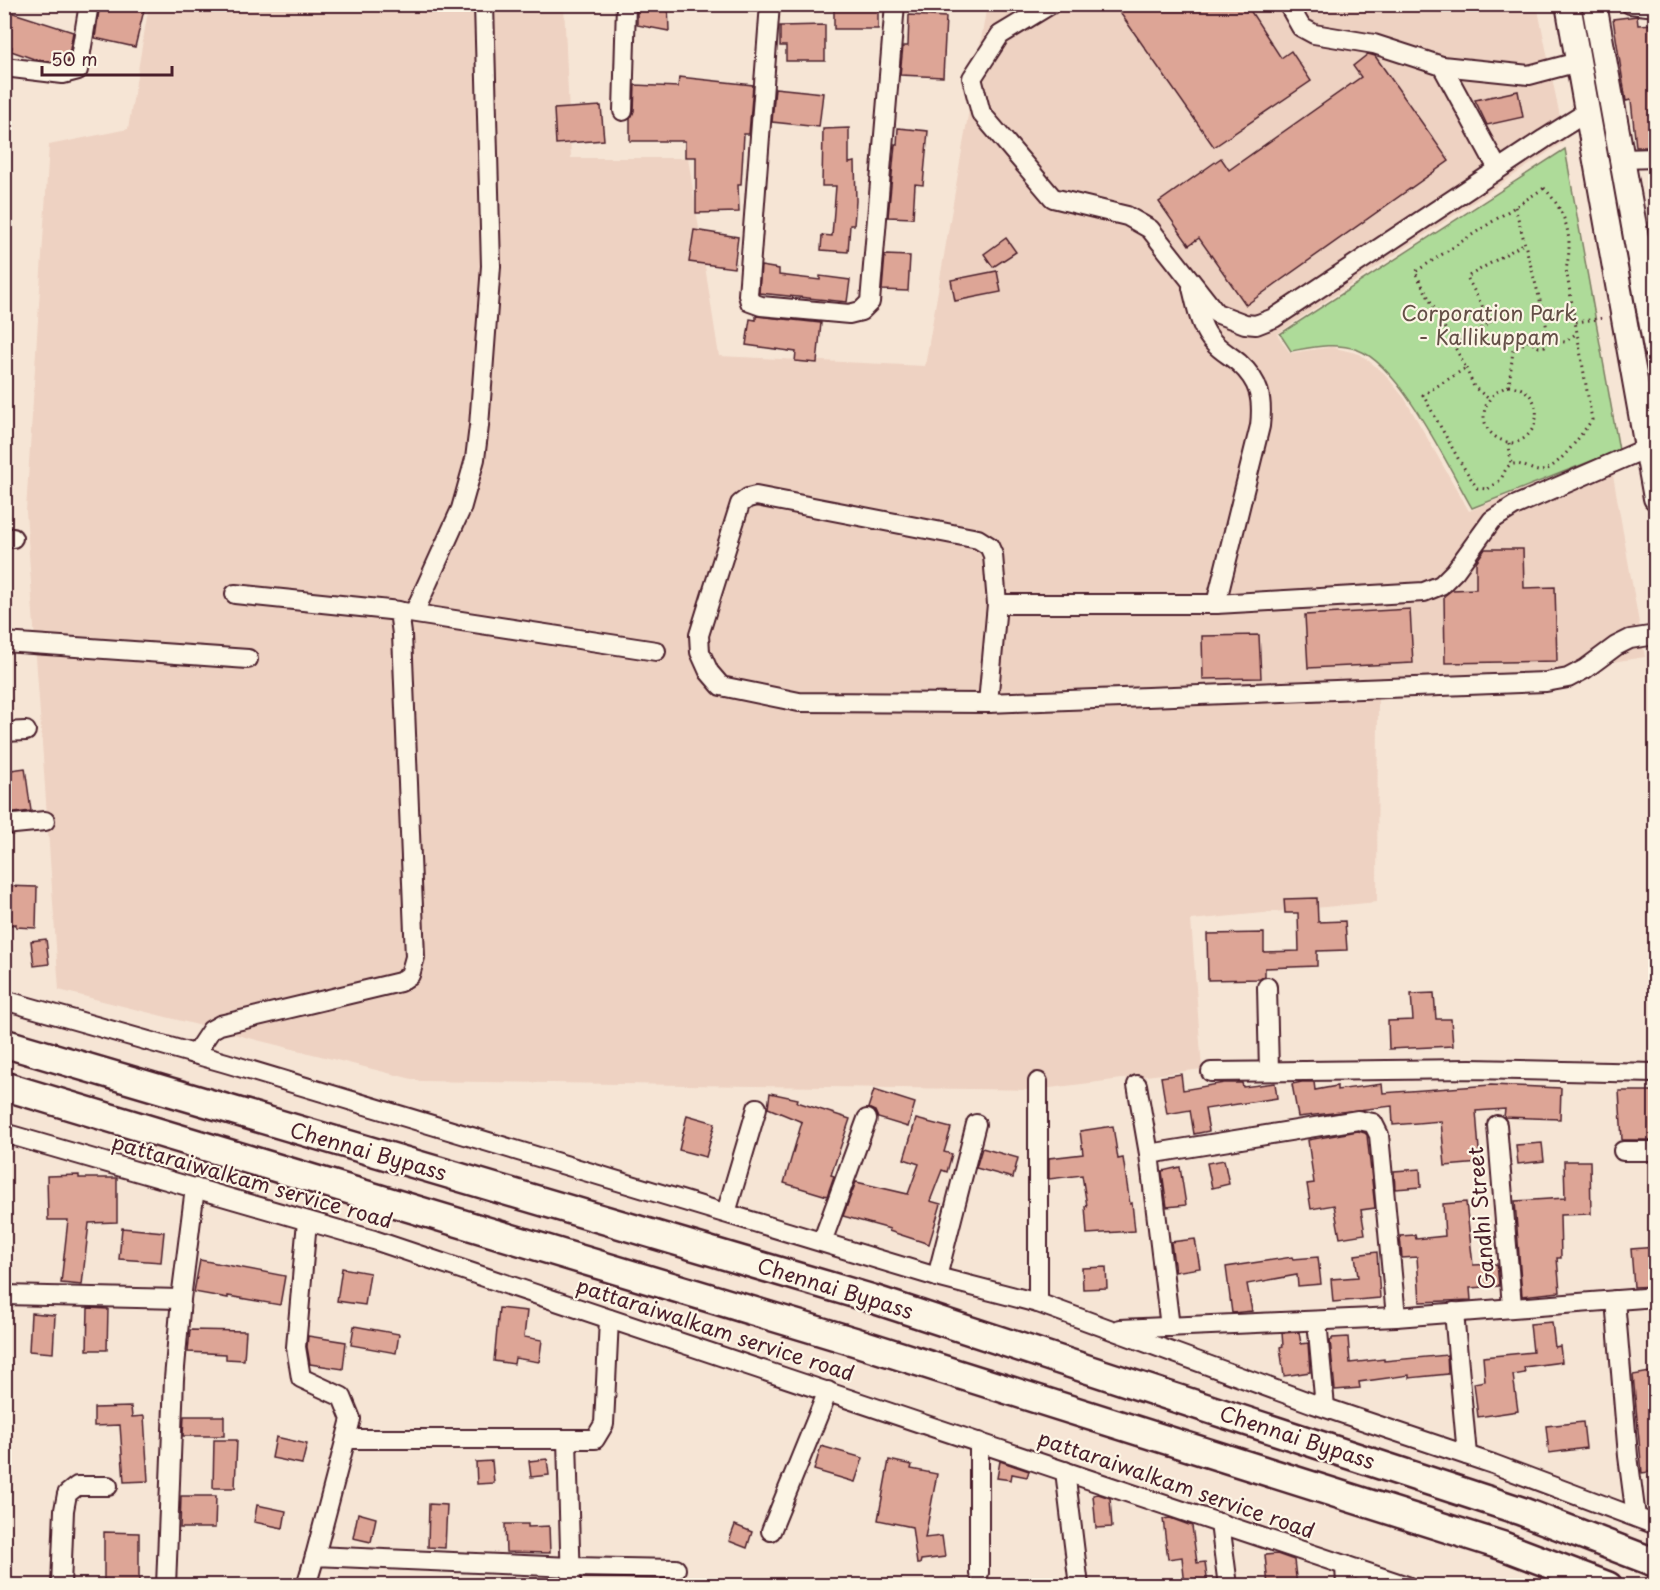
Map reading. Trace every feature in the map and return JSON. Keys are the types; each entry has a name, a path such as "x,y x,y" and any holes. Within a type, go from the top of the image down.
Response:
{"highway":[{"name":"Chennai Bypass","path":"4,1043 873,1299 1521,1511 1656,1563"},
{"name":"Chennai Bypass","path":"4,1086 856,1342 1503,1546 1608,1586"}],"main road":[{"path":"1568,4 1656,498"},
{"path":"1594,4 1653,321 1656,348"}],"street":[{"path":"4,67 63,74 78,70 88,4"},
{"path":"195,1054 211,1030 220,1025 400,982 410,975 415,957 402,634 406,613 461,509 475,459 480,426 491,266 484,4"},
{"path":"623,111 627,4"},
{"path":"770,4 748,295 750,302 761,306 849,314 861,311 870,302 896,4"},
{"path":"1051,4 1000,35 972,78 981,113 1053,198 1127,216 1150,229 1216,313 1245,324 1256,325 1274,318 1587,112"},
{"path":"1288,4 1301,27 1314,34 1374,44 1442,66 1528,75 1578,62"},
{"path":"1630,4 1656,7"},
{"path":"1442,66 1498,169"},
{"path":"1622,159 1656,158"},
{"path":"1190,281 1202,326 1213,343 1239,363 1250,376 1258,389 1262,405 1260,426 1216,604"},
{"path":"997,604 1216,604 1424,592 1441,585 1455,571 1492,520 1514,506 1647,448"},
{"path":"988,703 997,604 993,555 989,546 978,539 756,496 740,504 699,635 700,652 709,672 721,686 800,702 988,703 1546,682 1568,678 1585,669 1616,645 1630,639 1656,635"},
{"path":"235,594 406,613 656,651"},
{"path":"4,642 248,659"},
{"path":"4,732 26,731"},
{"path":"4,825 45,821"},
{"path":"1267,987 1269,1071"},
{"path":"4,1000 195,1054 937,1277 1038,1304 1325,1407 1467,1455 1656,1525"},
{"path":"1211,1072 1470,1069 1656,1073"},
{"path":"1038,1082 1038,1304"},
{"path":"1137,1085 1149,1155 1170,1327"},
{"path":"726,1213 757,1108"},
{"path":"822,1242 867,1119"},
{"path":"1149,1155 1358,1120 1373,1123 1380,1135 1396,1317"},
{"path":"937,1277 976,1124"},
{"name":"Gandhi Street","path":"1497,1125 1512,1306"},
{"name":"pattaraiwalkam service road","path":"4,1133 374,1240 1407,1586"},
{"path":"1623,1151 1656,1151"},
{"path":"166,1586 174,1378 195,1188"},
{"path":"306,1586 351,1419 342,1397 301,1378 296,1347 307,1221"},
{"path":"4,1295 181,1299"},
{"path":"1112,1330 1396,1317 1512,1306 1656,1297"},
{"path":"1615,1300 1628,1456 1636,1517"},
{"path":"1454,1312 1467,1455"},
{"path":"346,1439 595,1439 604,1424 609,1319"},
{"path":"1317,1320 1325,1407"},
{"path":"771,1531 828,1391"},
{"path":"567,1439 571,1576"},
{"path":"979,1442 980,1573"},
{"path":"1065,1471 1079,1586"},
{"path":"61,1586 64,1510 68,1494 77,1486 108,1486"},
{"path":"1220,1523 1228,1586"},
{"path":"315,1556 571,1576 676,1569"},
{"path":"1345,1565 1346,1586"}],"path":[{"path":"1466,368 1423,395 1467,474 1478,488 1488,489 1500,480 1505,470 1511,465 1518,464 1530,470 1542,471 1557,464 1592,420 1566,269 1569,257 1569,235 1565,218 1556,201 1544,188 1415,272 1455,344 1466,368 1473,387 1489,399"},
{"path":"1509,386 1513,350 1528,341 1539,347 1545,346 1549,339 1515,207"},
{"path":"1455,344 1491,323 1467,277 1525,243"},
{"path":"1545,319 1560,309 1573,311"},
{"path":"1576,322 1624,315"},
{"path":"1549,339 1565,342 1577,333"},
{"path":"1509,386 1529,393 1534,400 1538,416 1530,434 1518,442 1509,443 1496,437 1486,426 1484,410 1489,399 1495,392 1509,386"},
{"path":"1509,443 1511,465"}],"shaded area":[{"path":"149,5 564,5 571,158 688,158 719,356 925,366 987,5 1537,5 1565,141 1277,334 1290,353 1331,347 1360,354 1384,373 1405,399 1469,511 1551,478 1610,458 1645,657 1378,697 1377,902 1191,920 1202,1069 1034,1090 420,1081 59,990 26,511 49,145 128,129"}],"green space":[{"name":"Corporation Park - Kallikuppam","path":"1565,149 1619,450 1472,508 1422,420 1390,375 1374,359 1358,350 1341,346 1291,351 1280,334"}],"building":[{"path":"100,4 128,9 128,6 144,10 135,47 95,38"},
{"path":"637,4 668,4 669,31 637,25"},
{"path":"834,4 878,4 878,29 834,29"},
{"path":"1114,4 1246,4 1281,58 1291,51 1311,81 1214,147"},
{"path":"4,10 73,32 68,61 62,63 37,60 11,51 12,47 4,43"},
{"path":"909,15 946,17 943,77 900,75 903,46 908,46"},
{"path":"1637,16 1638,25 1656,24 1656,147 1636,147 1631,100 1626,101 1613,19"},
{"path":"825,25 825,61 786,61 786,46 780,46 780,26"},
{"path":"1368,54 1375,56 1449,161 1246,305 1199,238 1189,245 1159,202 1221,158 1229,170 1361,77 1353,66"},
{"path":"679,77 753,85 749,134 744,134 741,185 738,185 739,212 696,213 696,157 685,157 685,141 630,141 630,119 634,111 635,85 678,87"},
{"path":"775,88 823,93 819,127 772,122"},
{"path":"1518,91 1523,117 1487,125 1475,100"},
{"path":"601,106 604,140 556,144 554,109"},
{"path":"849,128 849,163 855,162 856,201 854,225 850,225 848,252 821,250 822,235 832,236 836,186 822,186 823,129"},
{"path":"898,128 928,131 923,185 915,184 913,218 888,217"},
{"path":"694,230 738,237 734,268 689,262"},
{"path":"1006,238 1016,252 993,267 984,254"},
{"path":"885,255 910,256 908,291 882,290"},
{"path":"761,266 779,269 779,275 820,280 820,276 850,280 847,302 759,293"},
{"path":"997,271 1001,292 955,301 951,280"},
{"path":"756,316 821,323 817,363 795,361 796,352 746,345 750,319 756,320"},
{"path":"1485,549 1523,549 1524,588 1555,587 1557,661 1445,663 1444,596 1452,590 1476,589 1476,562"},
{"path":"1410,609 1413,663 1308,668 1305,615"},
{"path":"1259,635 1261,678 1203,679 1202,636"},
{"path":"25,768 31,811 6,814 4,771"},
{"path":"4,886 37,887 36,928 16,927 16,924 4,926"},
{"path":"1317,898 1318,922 1345,921 1347,950 1317,951 1317,966 1265,968 1265,976 1260,979 1208,980 1207,934 1264,933 1264,952 1299,951 1298,913 1285,913 1284,899"},
{"path":"46,939 49,964 34,966 31,941"},
{"path":"1434,993 1436,1019 1451,1019 1453,1046 1389,1049 1388,1021 1413,1020 1411,994"},
{"path":"1181,1074 1183,1090 1224,1083 1242,1083 1243,1087 1275,1083 1277,1098 1205,1109 1209,1131 1194,1134 1190,1110 1167,1114 1161,1077"},
{"path":"1314,1082 1315,1090 1337,1086 1337,1090 1382,1084 1383,1093 1491,1085 1561,1088 1560,1119 1504,1117 1505,1109 1476,1111 1480,1163 1445,1166 1441,1121 1393,1125 1392,1106 1298,1117 1292,1084"},
{"path":"874,1090 915,1103 908,1127 878,1118 875,1111 868,1108"},
{"path":"1619,1091 1656,1091 1656,1140 1622,1140"},
{"path":"770,1093 798,1099 797,1102 850,1119 831,1175 834,1176 827,1196 784,1183 802,1122 768,1108"},
{"path":"687,1115 715,1123 706,1157 679,1150"},
{"path":"916,1119 951,1128 944,1152 952,1154 947,1172 942,1170 930,1201 941,1204 929,1244 889,1231 890,1229 843,1216 856,1182 908,1194 919,1164 904,1159"},
{"path":"1113,1126 1118,1159 1123,1158 1135,1231 1087,1234 1085,1206 1087,1206 1082,1175 1049,1179 1049,1158 1083,1154 1080,1131"},
{"path":"1358,1131 1367,1135 1375,1208 1361,1210 1365,1234 1340,1238 1334,1205 1311,1209 1307,1184 1314,1183 1308,1140"},
{"path":"1542,1143 1544,1161 1518,1164 1516,1145"},
{"path":"982,1148 1018,1158 1013,1178 976,1168"},
{"path":"1224,1160 1229,1184 1212,1188 1207,1163"},
{"path":"1564,1161 1590,1161 1591,1214 1560,1215 1561,1258 1557,1258 1560,1292 1522,1296 1515,1201 1565,1198"},
{"path":"1180,1167 1186,1205 1167,1207 1162,1171"},
{"path":"1420,1169 1421,1187 1395,1189 1394,1171"},
{"path":"79,1175 79,1178 117,1178 117,1222 89,1223 82,1285 61,1283 68,1220 48,1220 47,1176"},
{"path":"1466,1202 1473,1265 1497,1264 1499,1286 1470,1288 1471,1300 1420,1302 1417,1257 1402,1258 1400,1236 1415,1235 1416,1239 1445,1236 1443,1204"},
{"path":"122,1228 164,1232 161,1262 119,1259"},
{"path":"1195,1239 1200,1268 1175,1272 1171,1242"},
{"path":"1656,1247 1656,1286 1634,1287 1631,1249"},
{"path":"1377,1252 1380,1298 1333,1302 1331,1279 1358,1277 1355,1255"},
{"path":"1292,1257 1293,1259 1318,1257 1321,1284 1298,1286 1297,1275 1247,1284 1252,1311 1232,1313 1226,1267"},
{"path":"200,1260 285,1276 280,1305 194,1292"},
{"path":"1106,1267 1107,1288 1083,1289 1082,1268"},
{"path":"342,1268 370,1273 365,1305 337,1301"},
{"path":"88,1308 108,1309 107,1350 87,1350"},
{"path":"499,1308 527,1311 524,1337 542,1340 539,1362 515,1358 514,1364 494,1361"},
{"path":"31,1313 55,1315 53,1353 29,1351"},
{"path":"1552,1322 1555,1347 1560,1346 1562,1362 1524,1367 1525,1373 1513,1375 1518,1411 1478,1417 1474,1383 1485,1381 1483,1357 1533,1352 1530,1324"},
{"path":"354,1326 399,1334 396,1353 351,1345"},
{"path":"190,1330 246,1331 244,1360 226,1359 226,1354 188,1352"},
{"path":"1299,1332 1301,1344 1308,1343 1310,1372 1284,1376 1280,1347 1283,1346 1282,1333"},
{"path":"308,1336 346,1342 343,1369 310,1364"},
{"path":"1348,1337 1350,1363 1447,1355 1448,1374 1409,1378 1409,1375 1359,1382 1360,1388 1335,1390 1330,1340"},
{"path":"1656,1371 1656,1386 1651,1386 1656,1422 1656,1471 1642,1473 1633,1375"},
{"path":"131,1407 132,1417 144,1416 148,1481 124,1482 120,1425 94,1426 94,1408"},
{"path":"184,1416 224,1416 224,1436 183,1436"},
{"path":"1583,1422 1586,1448 1549,1453 1546,1426"},
{"path":"276,1437 307,1444 302,1464 272,1458"},
{"path":"214,1440 237,1440 235,1488 213,1488"},
{"path":"821,1446 863,1458 855,1482 814,1470"},
{"path":"547,1459 549,1475 531,1477 529,1461"},
{"path":"889,1460 912,1465 911,1469 937,1474 925,1538 942,1536 945,1557 921,1560 920,1564 917,1564 912,1527 878,1520"},
{"path":"492,1461 494,1483 477,1484 476,1462"},
{"path":"1000,1461 1029,1471 1027,1477 1012,1474 1011,1480 997,1478"},
{"path":"1098,1494 1110,1498 1112,1527 1096,1528 1093,1495"},
{"path":"181,1496 216,1496 215,1528 180,1528"},
{"path":"429,1504 447,1505 445,1548 428,1547"},
{"path":"257,1505 286,1511 283,1528 254,1522"},
{"path":"358,1513 376,1518 371,1542 353,1538"},
{"path":"1170,1518 1192,1526 1197,1563 1205,1562 1208,1586 1185,1586 1182,1557 1168,1559 1163,1519"},
{"path":"505,1524 528,1524 528,1527 549,1526 550,1553 506,1552"},
{"path":"735,1525 752,1532 747,1548 729,1541"},
{"path":"104,1532 139,1533 139,1586 104,1586"},
{"path":"1277,1554 1294,1560 1297,1586 1268,1586 1265,1555"}]}
